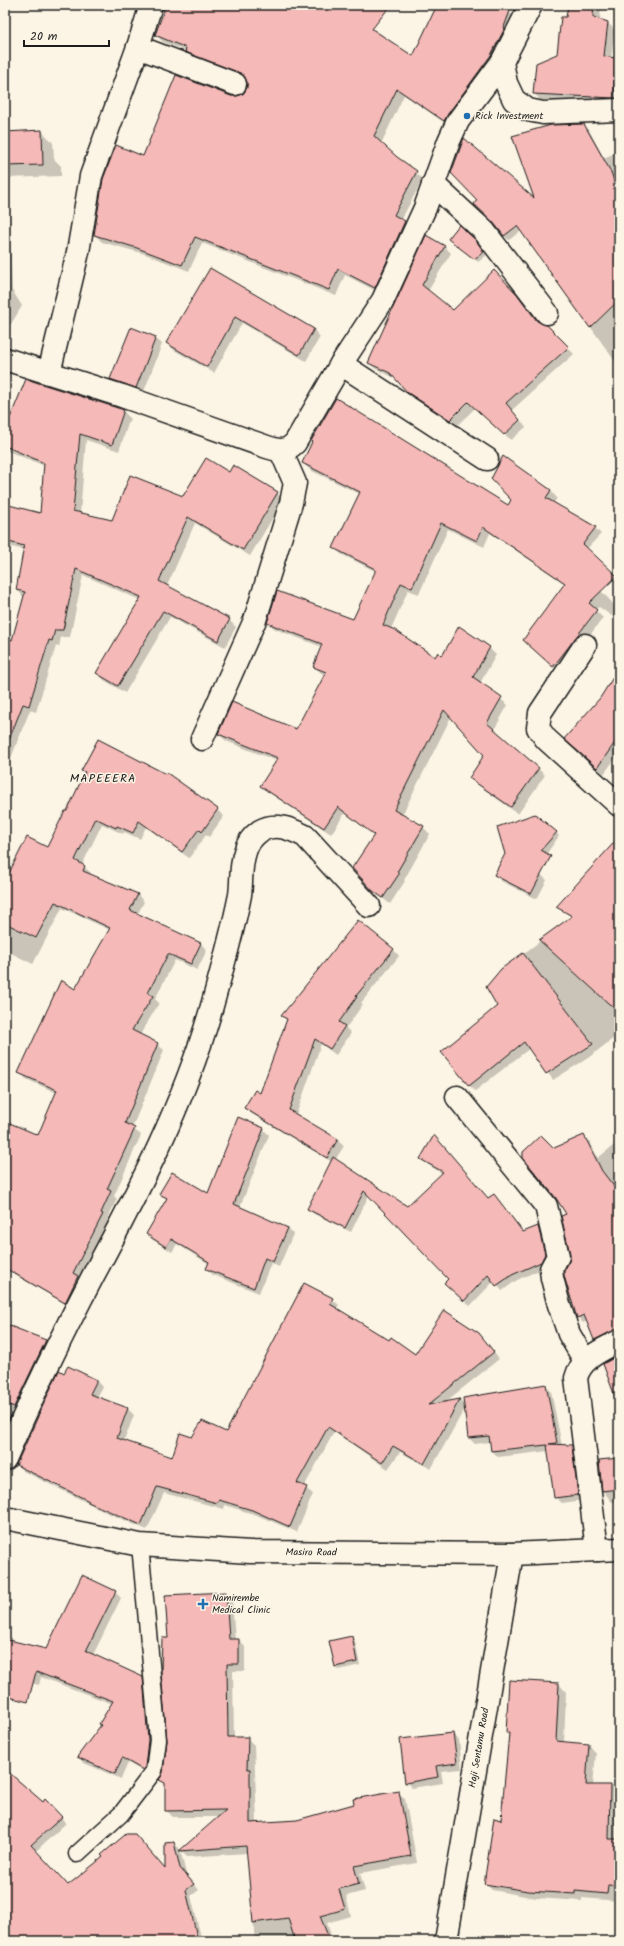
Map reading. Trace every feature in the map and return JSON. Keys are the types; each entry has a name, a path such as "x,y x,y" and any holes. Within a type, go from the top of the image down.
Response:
{"street":[{"path":"49,373 78,252 91,176 138,47 151,5"},
{"path":"5,360 122,396 281,451 290,448 295,442 340,364 383,300 422,215 458,121 502,62 531,5"},
{"path":"138,47 235,84"},
{"path":"502,62 506,83 514,100 528,110 543,112 619,110"},
{"path":"433,184 484,231 547,313"},
{"path":"340,364 487,459"},
{"path":"202,739 255,620 292,503 295,483 281,451"},
{"path":"585,645 540,713 538,728 546,739 619,805"},
{"path":"5,1459 28,1405 94,1274 122,1224 180,1100 203,1035 225,959 240,894 242,863 245,851 251,841 259,832 269,827 281,826 305,836 369,906"},
{"path":"458,1097 546,1206 558,1256 551,1269 553,1285 569,1334 585,1361"},
{"path":"597,1550 576,1386 577,1372 585,1361 619,1340"},
{"name":"Masiro Road","path":"5,1518 140,1545 250,1552 512,1554 619,1549"},
{"name":"Haji Sentamu Road","path":"446,1941 512,1554"}],"lane":[{"path":"78,1854 121,1814 154,1771 158,1740 140,1545"}],"building":[{"path":"166,5 391,5 372,29 413,56 437,5 497,5 510,11 504,27 505,28 491,55 444,121 397,89 374,136 397,157 417,171 394,215 405,221 375,288 338,269 329,290 195,237 182,265 137,248 94,235 103,179 116,145 143,156 176,75 231,96 243,94 247,88 247,82 244,76 240,73 185,52 186,48 155,35"},
{"path":"568,5 594,5 593,17 608,22 604,56 615,58 614,98 533,94 536,63 557,54 561,17 566,17"},
{"path":"584,124 611,172 619,196 619,300 590,328 517,226 504,236 493,222 474,204 477,200 451,173 464,138 534,198 512,136 551,125"},
{"path":"42,130 43,165 5,166 5,132"},
{"path":"459,225 475,239 484,252 474,259 448,239"},
{"path":"426,235 445,246 422,285 453,310 494,270 517,294 537,321 547,325 569,347 506,403 520,420 504,435 468,402 450,420 408,393 390,373 368,363"},
{"path":"210,268 314,329 299,355 235,317 207,367 166,343"},
{"path":"131,327 156,337 136,388 110,379"},
{"path":"26,379 124,410 112,445 80,434 73,511 112,520 130,475 183,496 206,458 229,472 233,465 278,492 243,550 188,517 159,581 230,619 218,641 163,611 118,686 96,673 141,597 76,569 63,630 55,630 52,641 49,640 29,706 23,704 7,745 5,744 5,638 12,640 25,592 16,590 24,546 5,541 5,504 40,513 44,463 5,446 5,430"},
{"path":"336,398 508,505 511,500 491,479 503,456 551,490 546,498 596,527 583,544 617,576 589,603 597,610 553,667 523,640 565,583 483,527 477,541 441,523 412,588 401,583 383,625 395,630 435,657 438,652 442,656 459,626 490,647 473,677 502,697 487,723 539,768 511,807 469,778 484,755 444,710 394,810 424,826 397,872 399,874 383,898 373,891 352,868 374,835 338,807 324,828 260,786 278,758 218,734 232,702 296,729 326,672 313,667 322,644 267,623 277,591 353,619 375,572 375,569 333,548 360,492 302,463 312,442 311,441"},
{"path":"619,668 619,737 597,768 564,739 600,698"},
{"path":"98,739 166,774 167,773 218,809 202,832 199,829 182,852 139,821 133,833 117,826 116,828 95,818 75,860 85,866 83,871 138,894 130,910 201,943 191,964 168,954 148,993 153,996 132,1030 158,1043 125,1123 135,1128 107,1189 111,1191 101,1213 103,1214 73,1273 78,1276 65,1303 5,1268 5,1121 38,1135 57,1090 18,1073 61,980 75,989 110,928 55,902 36,938 5,923 5,881 27,837 47,847 65,811 67,811 85,772 81,771"},
{"path":"535,814 557,832 541,850 551,856 531,894 494,875 505,854 497,827"},
{"path":"619,837 619,1013 539,940 572,916 556,907"},
{"path":"358,920 394,949 356,996 357,997 339,1022 345,1026 330,1049 315,1039 289,1110 338,1139 327,1158 244,1108 255,1090 260,1093 287,1019 281,1016"},
{"path":"523,953 593,1044 546,1074 524,1042 469,1086 441,1052 497,1006 486,987 501,969"},
{"path":"238,1117 264,1128 234,1204 288,1228 273,1262 265,1258 254,1288 206,1269 209,1262 171,1239 166,1247 146,1234 167,1198 159,1194 172,1172 208,1193"},
{"path":"434,1135 488,1198 494,1194 523,1232 538,1226 545,1254 541,1262 512,1275 496,1286 488,1275 464,1301 444,1283 448,1279 364,1191 345,1228 307,1209 333,1157 407,1206 443,1172 420,1159"},
{"path":"541,1135 554,1148 584,1135 602,1171 619,1193 619,1329 594,1340 584,1315 577,1318 564,1276 564,1271 569,1262 570,1254 561,1216 566,1214 556,1198 523,1158 523,1152"},
{"path":"304,1283 333,1298 330,1304 389,1340 391,1337 415,1354 444,1310 479,1333 494,1352 428,1405 460,1399 424,1464 393,1446 382,1463 328,1427 297,1483 307,1487 290,1527 252,1510 219,1500 217,1503 157,1487 141,1525 88,1502 89,1501 16,1465 59,1370 64,1373 68,1366 97,1380 90,1394 128,1408 117,1438 172,1457 180,1433 192,1437 202,1421 226,1432"},
{"path":"5,1324 46,1340 14,1407 5,1403"},
{"path":"619,1355 619,1401 617,1402 603,1364"},
{"path":"546,1384 557,1443 549,1444 572,1445 578,1495 554,1498 547,1445 491,1451 489,1436 468,1438 463,1398"},
{"path":"619,1458 619,1489 602,1491 599,1460"},
{"path":"82,1575 116,1591 86,1651 143,1677 148,1740 145,1767 143,1770 122,1758 115,1774 77,1757 101,1725 99,1724 113,1701 36,1672 28,1702 5,1696 5,1639 46,1649"},
{"path":"226,1592 229,1639 239,1639 239,1664 227,1664 228,1737 248,1737 247,1769 250,1769 250,1823 297,1820 354,1804 353,1799 399,1791 411,1856 354,1866 359,1884 339,1889 345,1909 320,1916 330,1941 295,1941 288,1918 253,1923 246,1846 179,1851 226,1810 165,1811 165,1783 159,1780 163,1772 167,1741 161,1672 162,1638 168,1638 165,1595"},
{"path":"352,1636 357,1662 335,1667 329,1641"},
{"path":"509,1680 559,1683 556,1741 589,1744 586,1785 610,1785 609,1839 619,1839 619,1886 608,1885 607,1894 575,1891 575,1894 528,1891 484,1884 494,1818 501,1820 509,1733 506,1733"},
{"path":"453,1733 457,1763 436,1766 438,1777 405,1783 400,1739"},
{"path":"5,1769 43,1802 45,1799 62,1817 31,1845 68,1885 103,1857 101,1855 126,1834 135,1834 165,1869 165,1843 174,1842 180,1868 194,1884 186,1890 198,1941 5,1941"}],"place":[{"name":"Rick Investment","path":"467,116"},
{"name":"Namirembe Medical Clinic","path":"203,1604"}],"district":[{"name":"MAPEEERA","path":"103,778"}]}
